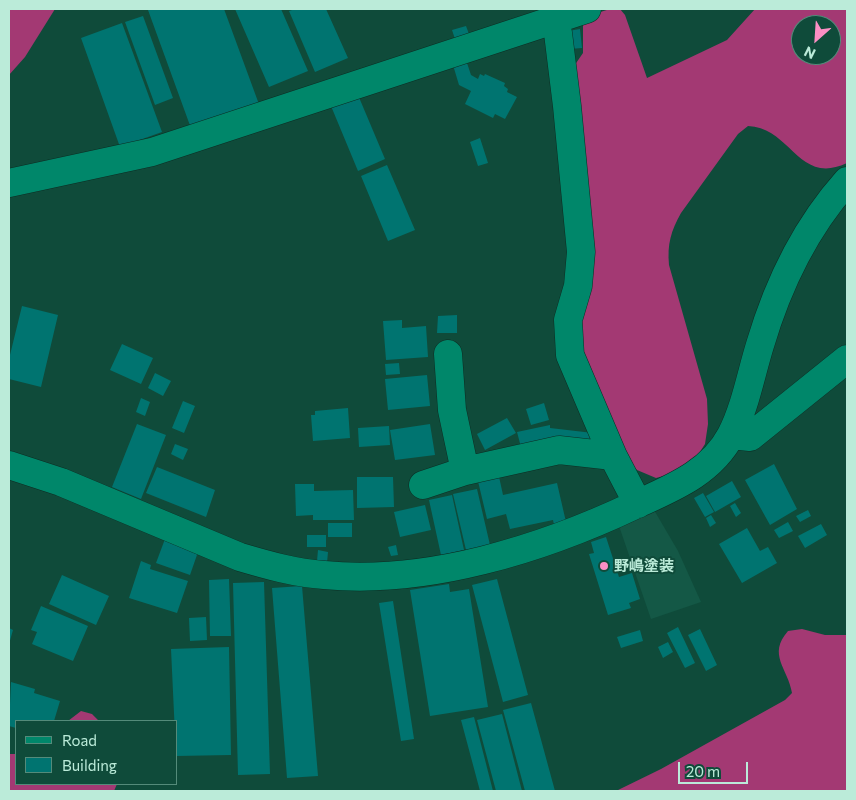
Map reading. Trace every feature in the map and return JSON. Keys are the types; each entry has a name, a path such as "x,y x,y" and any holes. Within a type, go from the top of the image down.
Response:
{"street":[{"path":"9,182 152,152 587,9"},
{"path":"554,20 558,33 567,106 581,252 581,269 568,320 568,338 577,371 613,456 638,504"},
{"path":"9,465 61,482 240,557 267,565 323,575 380,576 482,560 554,540 681,484 701,471 718,454 731,434 781,284 806,236 847,181"},
{"path":"448,354 452,410 465,471"},
{"path":"731,434 750,437 847,359"},
{"path":"423,485 465,471 559,450 613,456"}],"shaded area":[{"path":"9,9 55,9 25,57 9,75"},
{"path":"610,9 620,9 625,15 647,78 727,40 755,9 847,9 847,163 830,168 817,167 806,162 775,136 763,129 748,126 738,134 681,213 670,238 669,265 707,399 708,424 705,444 694,461 675,473 656,478 637,470 620,453 583,368 572,69 583,53 583,25 594,14"},
{"path":"654,510 678,551 701,602 651,619 619,526"},
{"path":"802,629 825,635 847,635 847,791 616,791 661,769 785,700 792,693 779,655 779,647 788,631"},
{"path":"81,711 92,714 98,720 69,720"},
{"path":"9,754 15,754 15,785 117,785 114,791 9,791"}],"building":[{"path":"224,9 260,107 192,131 148,10"},
{"path":"235,9 281,9 308,71 269,87"},
{"path":"295,9 326,9 348,58 315,72 289,11"},
{"path":"143,16 173,98 155,105 125,22"},
{"path":"122,23 162,132 120,147 81,38"},
{"path":"466,26 469,34 455,39 452,30"},
{"path":"580,29 582,48 570,49 568,31"},
{"path":"466,60 471,75 478,79 480,74 484,76 485,74 505,83 504,86 508,89 507,92 517,97 505,119 495,114 493,118 465,104 471,91 459,85 453,65"},
{"path":"358,95 385,159 358,171 331,106"},
{"path":"480,138 488,163 478,166 470,142"},
{"path":"387,165 415,230 388,241 361,176"},
{"path":"22,306 58,315 41,387 9,379 9,359"},
{"path":"457,315 457,333 437,333 438,316"},
{"path":"402,320 402,328 426,326 428,357 386,360 383,321"},
{"path":"122,344 153,358 141,384 110,370"},
{"path":"399,363 400,374 386,375 385,364"},
{"path":"155,373 171,381 163,396 148,388"},
{"path":"427,375 430,406 388,410 385,379"},
{"path":"141,398 150,402 145,416 136,412"},
{"path":"183,401 195,406 184,433 172,428"},
{"path":"544,403 549,420 531,425 526,409"},
{"path":"348,408 350,438 313,441 311,415 315,415 315,411"},
{"path":"507,418 516,433 485,450 477,434"},
{"path":"137,424 166,435 141,499 112,487"},
{"path":"430,424 435,455 395,460 390,430"},
{"path":"550,425 550,428 593,433 591,447 522,451 517,432"},
{"path":"389,426 390,445 359,447 358,428"},
{"path":"175,444 188,449 183,460 171,454"},
{"path":"774,464 797,509 770,525 745,480"},
{"path":"157,467 215,490 206,517 146,493"},
{"path":"498,472 503,495 557,483 566,522 554,525 553,520 510,529 506,514 487,519 477,477"},
{"path":"357,477 393,477 394,507 357,508"},
{"path":"732,481 741,497 715,512 706,496"},
{"path":"295,484 314,484 314,491 353,490 354,520 313,520 313,515 296,516"},
{"path":"477,489 490,545 466,550 453,494"},
{"path":"703,493 714,512 705,517 694,498"},
{"path":"452,495 464,550 441,555 429,500"},
{"path":"735,503 741,513 736,517 730,506"},
{"path":"425,505 431,530 400,537 394,512"},
{"path":"808,510 811,516 800,522 796,516"},
{"path":"711,515 716,523 710,527 706,518"},
{"path":"788,522 793,531 779,538 774,530"},
{"path":"328,523 352,523 352,537 328,537"},
{"path":"821,524 827,535 805,548 798,536"},
{"path":"747,528 760,551 768,547 777,563 742,583 719,544"},
{"path":"307,535 326,535 326,547 307,547"},
{"path":"606,537 619,577 632,573 640,599 629,603 631,608 608,615 589,554 594,553 591,542"},
{"path":"165,539 198,552 190,575 156,563"},
{"path":"396,545 398,555 391,556 388,547"},
{"path":"318,550 328,552 327,563 317,561"},
{"path":"141,561 151,565 150,569 188,581 177,613 129,598"},
{"path":"62,575 109,596 96,625 49,604"},
{"path":"229,579 231,636 210,636 209,580"},
{"path":"497,579 528,695 503,702 472,585"},
{"path":"264,582 270,774 238,775 233,583"},
{"path":"449,584 450,592 469,589 488,707 430,716 410,590"},
{"path":"302,586 318,776 287,778 272,588"},
{"path":"393,601 414,739 401,741 379,603"},
{"path":"41,606 88,626 73,661 32,644 37,632 31,630"},
{"path":"206,617 207,640 190,641 189,618"},
{"path":"678,627 695,663 685,668 667,633"},
{"path":"9,628 13,630 9,644"},
{"path":"700,629 717,665 706,671 688,635"},
{"path":"640,630 643,641 621,648 617,637"},
{"path":"668,642 673,652 663,658 658,647"},
{"path":"229,647 231,755 178,756 178,720 174,720 171,649"},
{"path":"11,682 35,689 34,693 60,701 54,720 15,720 15,728 9,726"},
{"path":"531,703 555,791 525,791 503,710"},
{"path":"502,714 522,791 496,791 477,720"},
{"path":"474,717 493,791 480,791 461,720"}],"place":[{"name":"野嶋塗装","path":"604,566"}]}
